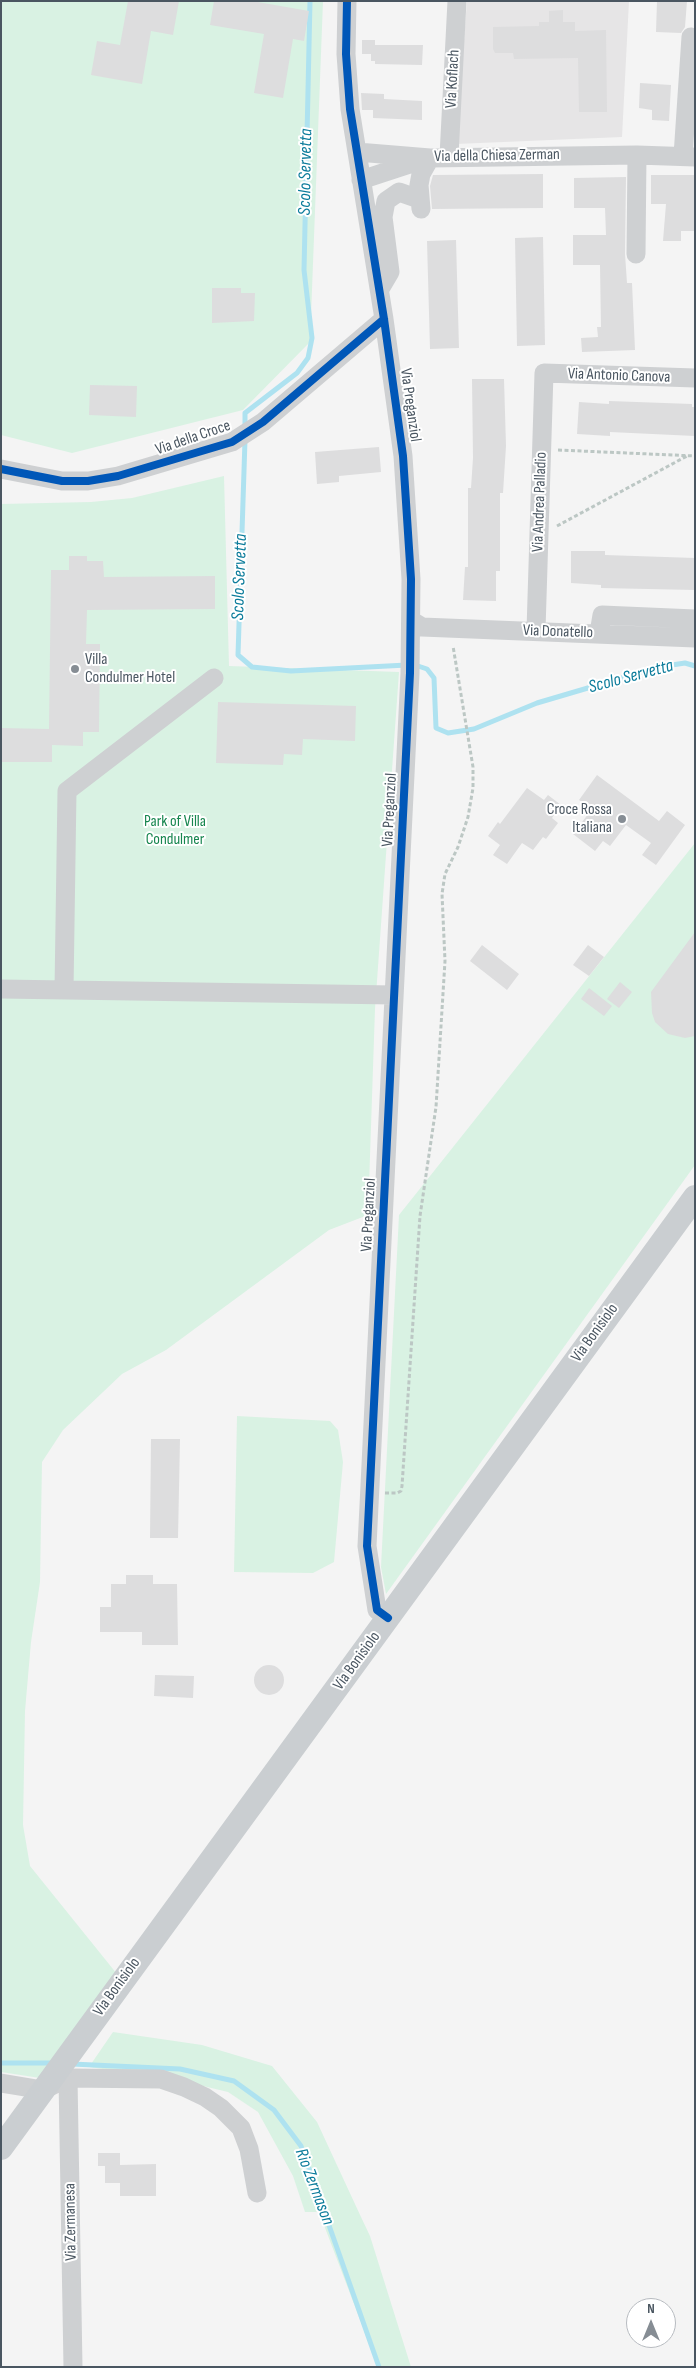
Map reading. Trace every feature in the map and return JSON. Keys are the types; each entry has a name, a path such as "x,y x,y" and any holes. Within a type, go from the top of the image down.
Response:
{"main road":[{"name":"Via Bonisiolo","path":"43,2090 695,1197"},
{"path":"1,2148 43,2090"}],"street":[{"name":"Via Preganziol","path":"347,1 346,54 350,109 380,290 403,456 415,627 411,666 367,1546 377,1610 388,1618"},
{"name":"Via Koflach","path":"380,290 390,272 383,217 386,201 392,195 399,192 420,205 421,174 440,157 458,1"},
{"name":"Via della Chiesa Zerman","path":"356,152 440,157 689,156 691,37"},
{"path":"636,254 637,155"},
{"path":"361,180 440,157"},
{"name":"Via della Croce","path":"1,469 62,481 88,481 118,476 232,442 263,422 384,319"},
{"name":"Via Antonio Canova","path":"544,374 695,378"},
{"name":"Via Andrea Palladio","path":"536,630 544,374"},
{"path":"599,633 602,615 695,619"},
{"name":"Via Donatello","path":"415,627 536,630 695,638"},
{"path":"64,990 67,791 214,678"},
{"path":"1,988 394,995"},
{"path":"1,2083 43,2090 68,2078 160,2079 205,2097 221,2108 240,2128 249,2149 257,2193"},
{"name":"Via Zermanesa","path":"68,2078 73,2367"}],"path":[{"path":"542,450 695,456"},
{"path":"539,529 552,528 687,456"},
{"path":"369,1493 397,1494 402,1486 420,1216 436,1107 445,961 442,894 445,874 458,846 468,817 472,795 473,767 450,628"}],"shaded area":[{"path":"467,1 629,1 622,137 456,144"}],"green space":[{"path":"1,1 323,1 310,342 243,410 72,453 1,435"},
{"name":"Park of Villa Condulmer","path":"224,476 229,666 399,672 375,1009 368,1215 329,1230 166,1350 122,1374 63,1430 42,1462 40,1582 31,1642 25,1711 23,1825 30,1866 117,1974 40,2078 1,2072 1,504 91,502 132,498"},
{"path":"695,843 695,1165 386,1594 381,1567 399,1215"},
{"path":"237,1416 330,1421 338,1430 343,1462 334,1562 313,1573 234,1572"},
{"path":"113,2032 202,2045 272,2066 317,2122 370,2236 411,2367 378,2367 319,2212 305,2212 293,2176 258,2112 228,2092 178,2080 89,2067"}],"building":[{"path":"128,1 179,1 173,35 151,31 142,84 91,75 97,41 120,45"},
{"path":"214,1 252,1 309,11 304,41 293,39 283,98 254,93 264,34 210,25"},
{"path":"657,1 687,1 685,27 681,33 656,32"},
{"path":"563,10 563,22 575,22 575,31 606,30 607,112 579,112 578,58 514,59 513,53 495,53 493,49 493,27 539,26 539,22 549,22 549,11"},
{"path":"362,40 375,40 375,45 423,45 422,65 375,64 375,61 371,61 371,54 362,54"},
{"path":"640,83 671,85 669,121 652,120 652,110 639,108"},
{"path":"361,93 384,94 384,99 422,101 422,120 373,118 373,110 362,110"},
{"path":"543,174 543,208 432,209 430,186 433,175"},
{"path":"651,175 695,175 695,231 681,231 681,241 663,241 666,204 651,204"},
{"path":"626,177 625,254 627,283 632,283 635,350 582,352 581,338 598,337 597,327 601,327 600,265 573,265 573,235 606,235 605,208 574,208 574,178"},
{"path":"543,237 545,345 517,346 515,238"},
{"path":"456,240 459,348 430,349 427,241"},
{"path":"212,288 241,288 241,293 255,293 254,321 212,323"},
{"path":"472,379 504,379 506,446 503,493 500,493 500,571 496,571 496,601 463,600 465,567 468,567 468,488 471,488 473,458"},
{"path":"90,385 137,386 136,417 89,415"},
{"path":"609,401 692,404 692,407 695,407 695,436 610,432 610,436 577,434 579,402 609,404"},
{"path":"379,447 381,472 339,476 339,482 317,484 315,452"},
{"path":"571,551 605,551 605,555 695,558 695,590 601,588 601,585 571,583"},
{"name":"Villa Condulmer Hotel","path":"69,556 87,556 87,561 103,561 104,577 215,576 215,609 87,610 86,644 100,644 99,732 83,732 83,746 52,745 52,762 1,762 1,728 49,729 51,570 69,570"},
{"path":"218,702 356,706 355,741 303,739 302,755 284,754 283,765 216,763"},
{"name":"Croce Rossa Italiana","path":"597,775 659,821 667,811 685,825 656,865 642,855 651,843 626,825 610,846 603,841 595,851 573,834 592,809 579,800"},
{"path":"527,788 544,800 548,795 561,805 552,818 558,823 546,839 543,837 533,850 522,843 507,864 493,855 500,845 488,836 498,822 500,824"},
{"path":"695,932 695,1036 685,1038 668,1034 655,1022 652,1013 651,992"},
{"path":"482,945 519,974 507,990 470,961"},
{"path":"588,945 604,957 589,976 573,965"},
{"path":"620,982 632,992 619,1008 607,999"},
{"path":"589,988 612,1006 604,1016 581,999"},
{"path":"151,1439 180,1439 178,1538 150,1538"},
{"path":"126,1575 153,1575 153,1584 177,1584 178,1645 142,1645 142,1632 100,1632 100,1607 111,1607 111,1584 126,1584"},
{"path":"269,1665 279,1670 284,1680 279,1690 269,1695 259,1690 254,1680 259,1670"},
{"path":"155,1675 194,1676 193,1698 154,1696"},
{"path":"98,2153 120,2153 120,2165 156,2164 156,2196 120,2196 120,2183 105,2183 105,2166 98,2166"}],"waterway":[{"name":"Scolo Servetta","path":"245,429 245,413 297,373 308,358 312,338 304,270 310,1"},
{"name":"Scolo Servetta","path":"245,440 238,655 252,667 291,671 407,665"},
{"name":"Scolo Servetta","path":"415,665 427,669 434,678 436,728 448,733 474,729 537,703 659,667 685,663 695,666"},
{"name":"Rio Zermason","path":"1,2063 53,2063"},
{"name":"Rio Zermason","path":"72,2064 180,2069 234,2081 274,2110 301,2146 379,2367"}],"cycle path":[{"path":"347,1 346,54 350,109 384,319 403,456 411,579 410,673 367,1546 377,1610 388,1618"},
{"path":"1,469 62,481 88,481 118,476 232,442 263,422 384,319"}],"place":[{"name":"Villa Condulmer Hotel","path":"75,669"},
{"name":"Croce Rossa Italiana","path":"622,819"}]}
